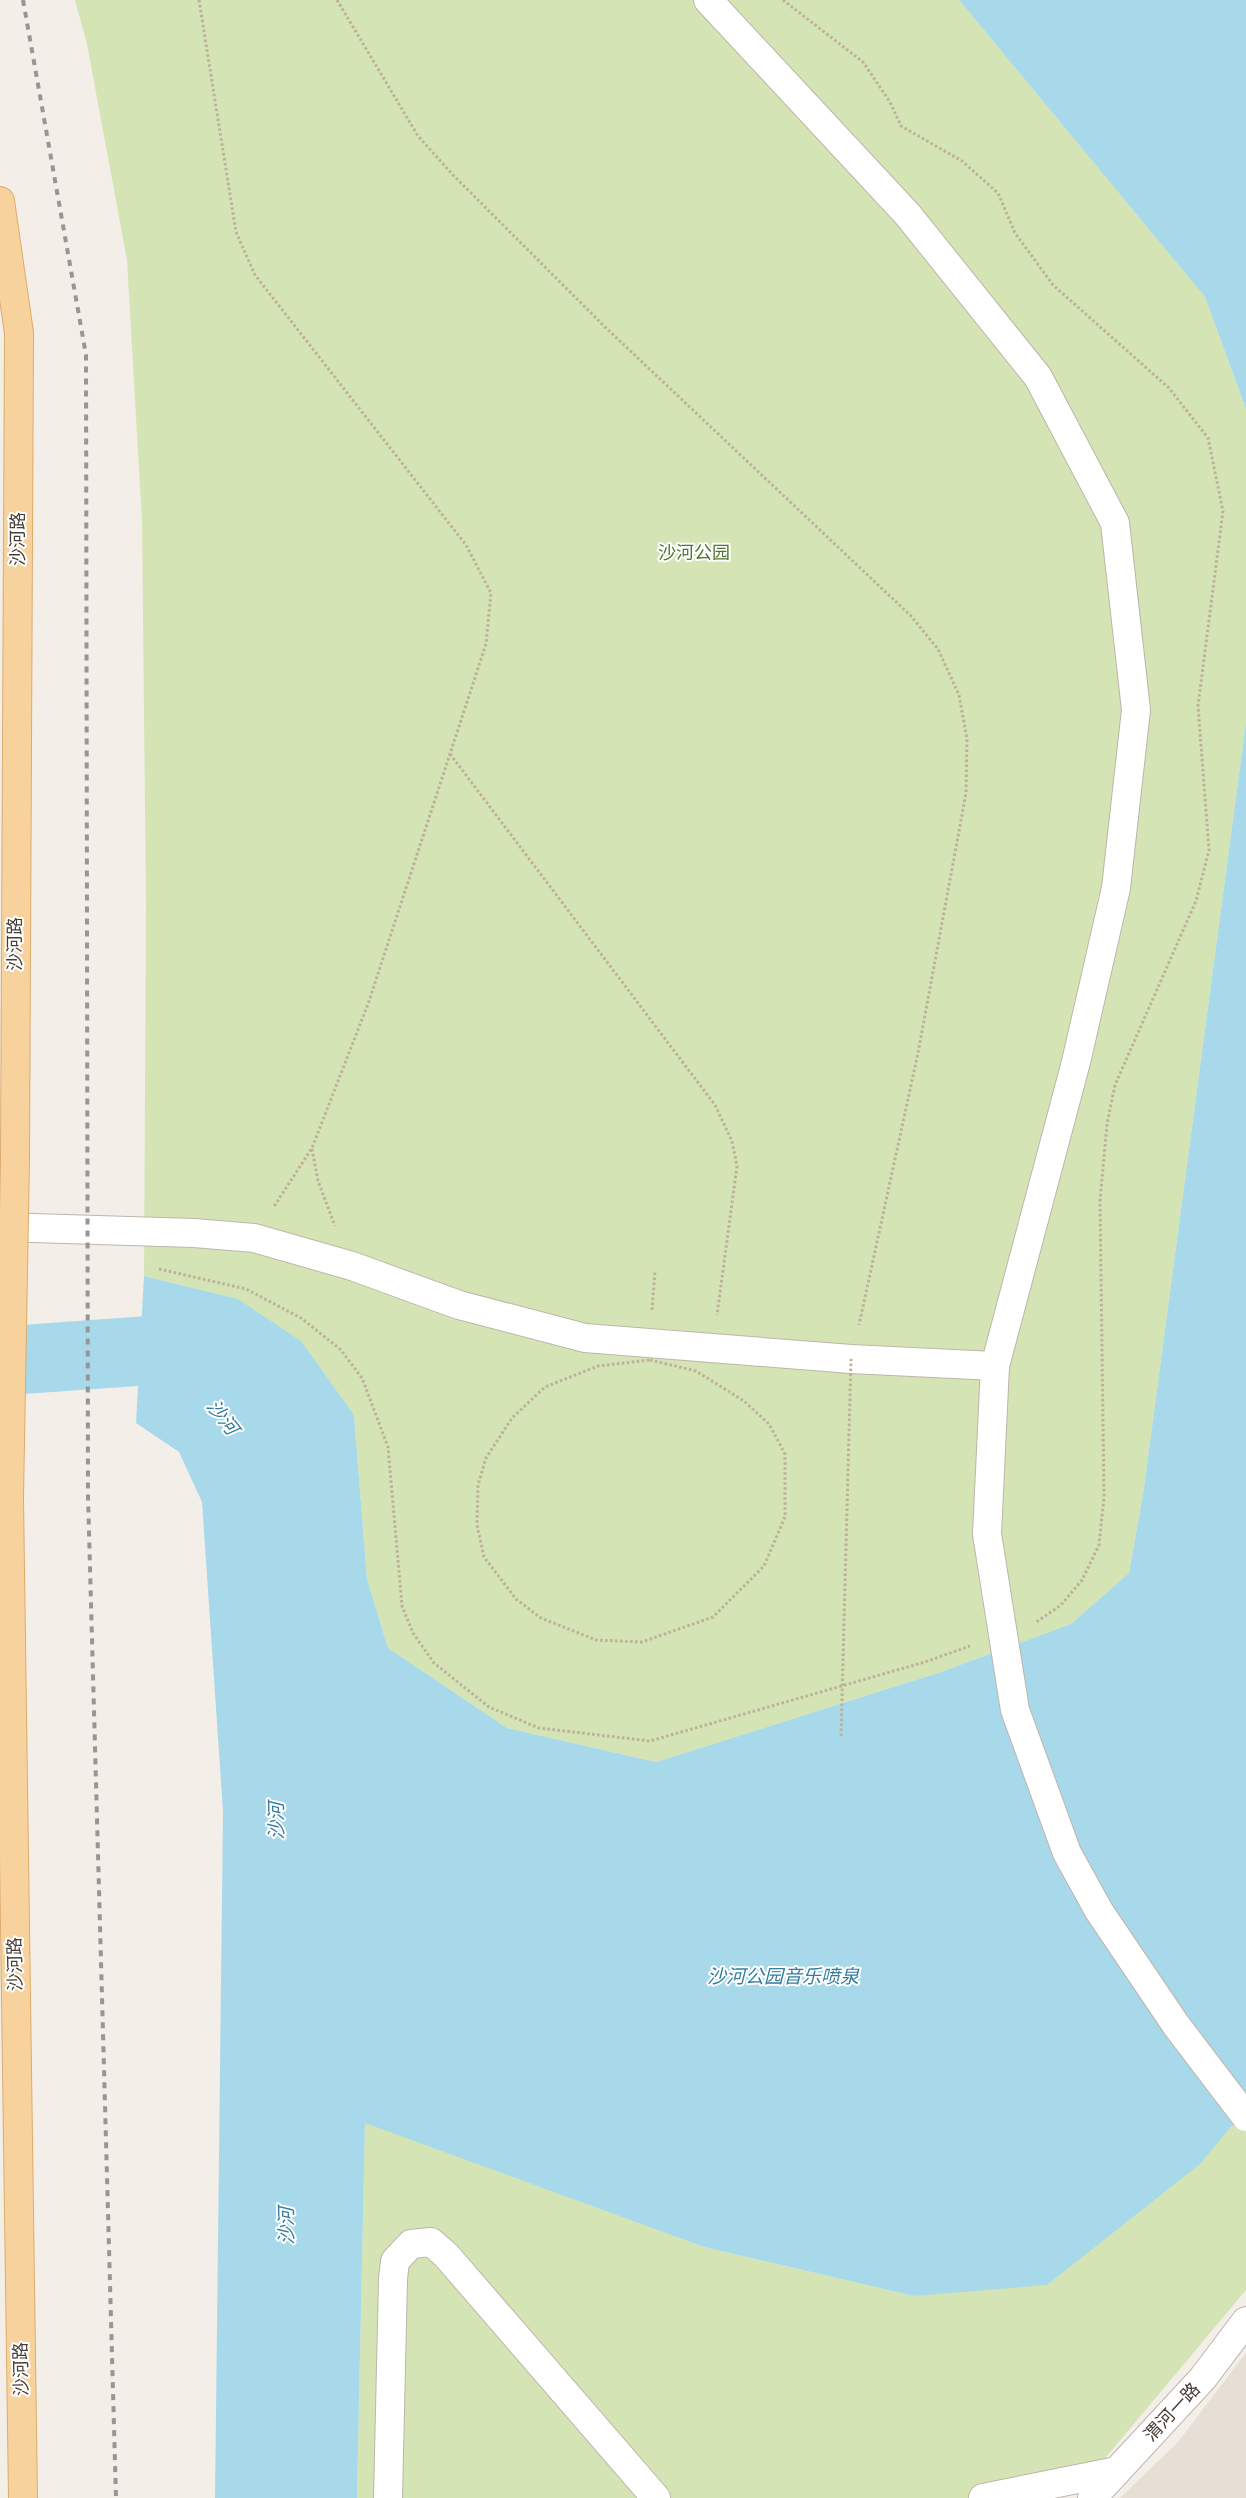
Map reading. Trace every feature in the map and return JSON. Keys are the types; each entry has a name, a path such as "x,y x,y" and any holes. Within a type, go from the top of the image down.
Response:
{"main road":[{"name":"沙河路","path":"0,201 19,333 7,1011 14,1158 9,1498 23,2498"}],"street":[{"path":"708,0 908,215 1038,377 1115,522 1136,710 1116,888 1076,1062 995,1366 987,1534 1015,1710 1067,1853 1099,1911 1176,2025 1246,2118"},
{"path":"0,1228 194,1233 254,1238 352,1266 460,1305 586,1338 995,1366"},
{"path":"388,2498 395,2262 411,2244 431,2242 446,2255 656,2498"},
{"name":"渭河一路","path":"1092,2498 1203,2378 1246,2321"},
{"path":"983,2498 1117,2471"}],"path":[{"path":"198,0 236,232 255,275 466,545 491,593 486,644 368,1004 312,1148 254,1238"},
{"path":"337,0 418,136 453,175 605,327 911,616 938,649 959,695 967,739 966,793 918,1053 858,1331"},
{"path":"783,0 863,62 890,102 901,126 962,161 998,193 1015,233 1053,285 1169,388 1208,438 1222,511 1198,706 1209,850 1196,901 1115,1085 1107,1124 1100,1201 1104,1497 1099,1545 1082,1580 1061,1605 1035,1623 1026,1626"},
{"path":"450,754 715,1105 732,1141 737,1166 713,1348"},
{"path":"312,1148 318,1181 326,1208 352,1266"},
{"path":"159,1269 246,1289 293,1314 340,1349 362,1378 388,1447 402,1606 413,1633 434,1663 489,1708 539,1728 650,1741 925,1662 971,1646"},
{"path":"841,1736 852,1355"},
{"path":"650,1360 696,1371 744,1401 769,1424 785,1454 785,1517 764,1566 713,1617 642,1642 596,1640 541,1618 516,1599 484,1557 477,1524 478,1485 486,1458 512,1418 545,1387 598,1366 650,1360"}],"shaded area":[{"path":"1246,2353 1246,2498 1120,2498 1178,2442"}],"green space":[{"name":"沙河公园","path":"75,0 959,0 1205,297 1246,409 1246,722 1143,1495 1129,1573 1071,1624 941,1672 656,1762 507,1728 388,1648 367,1579 354,1415 238,1299 144,1276 146,904 142,521 127,260 87,44"},
{"path":"1246,2109 1246,2290 1107,2456 1058,2498 357,2498 365,2122 704,2247 914,2296"}],"water":[{"path":"959,0 1246,0 1246,409 1205,297"},
{"name":"沙河公园音乐喷泉","path":"1246,722 1246,2109 1200,2164 1047,2285 914,2296 704,2247 365,2123 357,2498 215,2498 223,1811 202,1502 179,1452 136,1423 144,1276 238,1299 301,1341 354,1415 367,1579 388,1648 507,1728 656,1762 941,1672 1071,1624 1129,1573 1143,1495"}],"waterway":[{"name":"沙河","path":"0,1361 171,1349 210,1399"}],"railway":[{"path":"23,0 86,355 88,1496 116,2498"}]}
